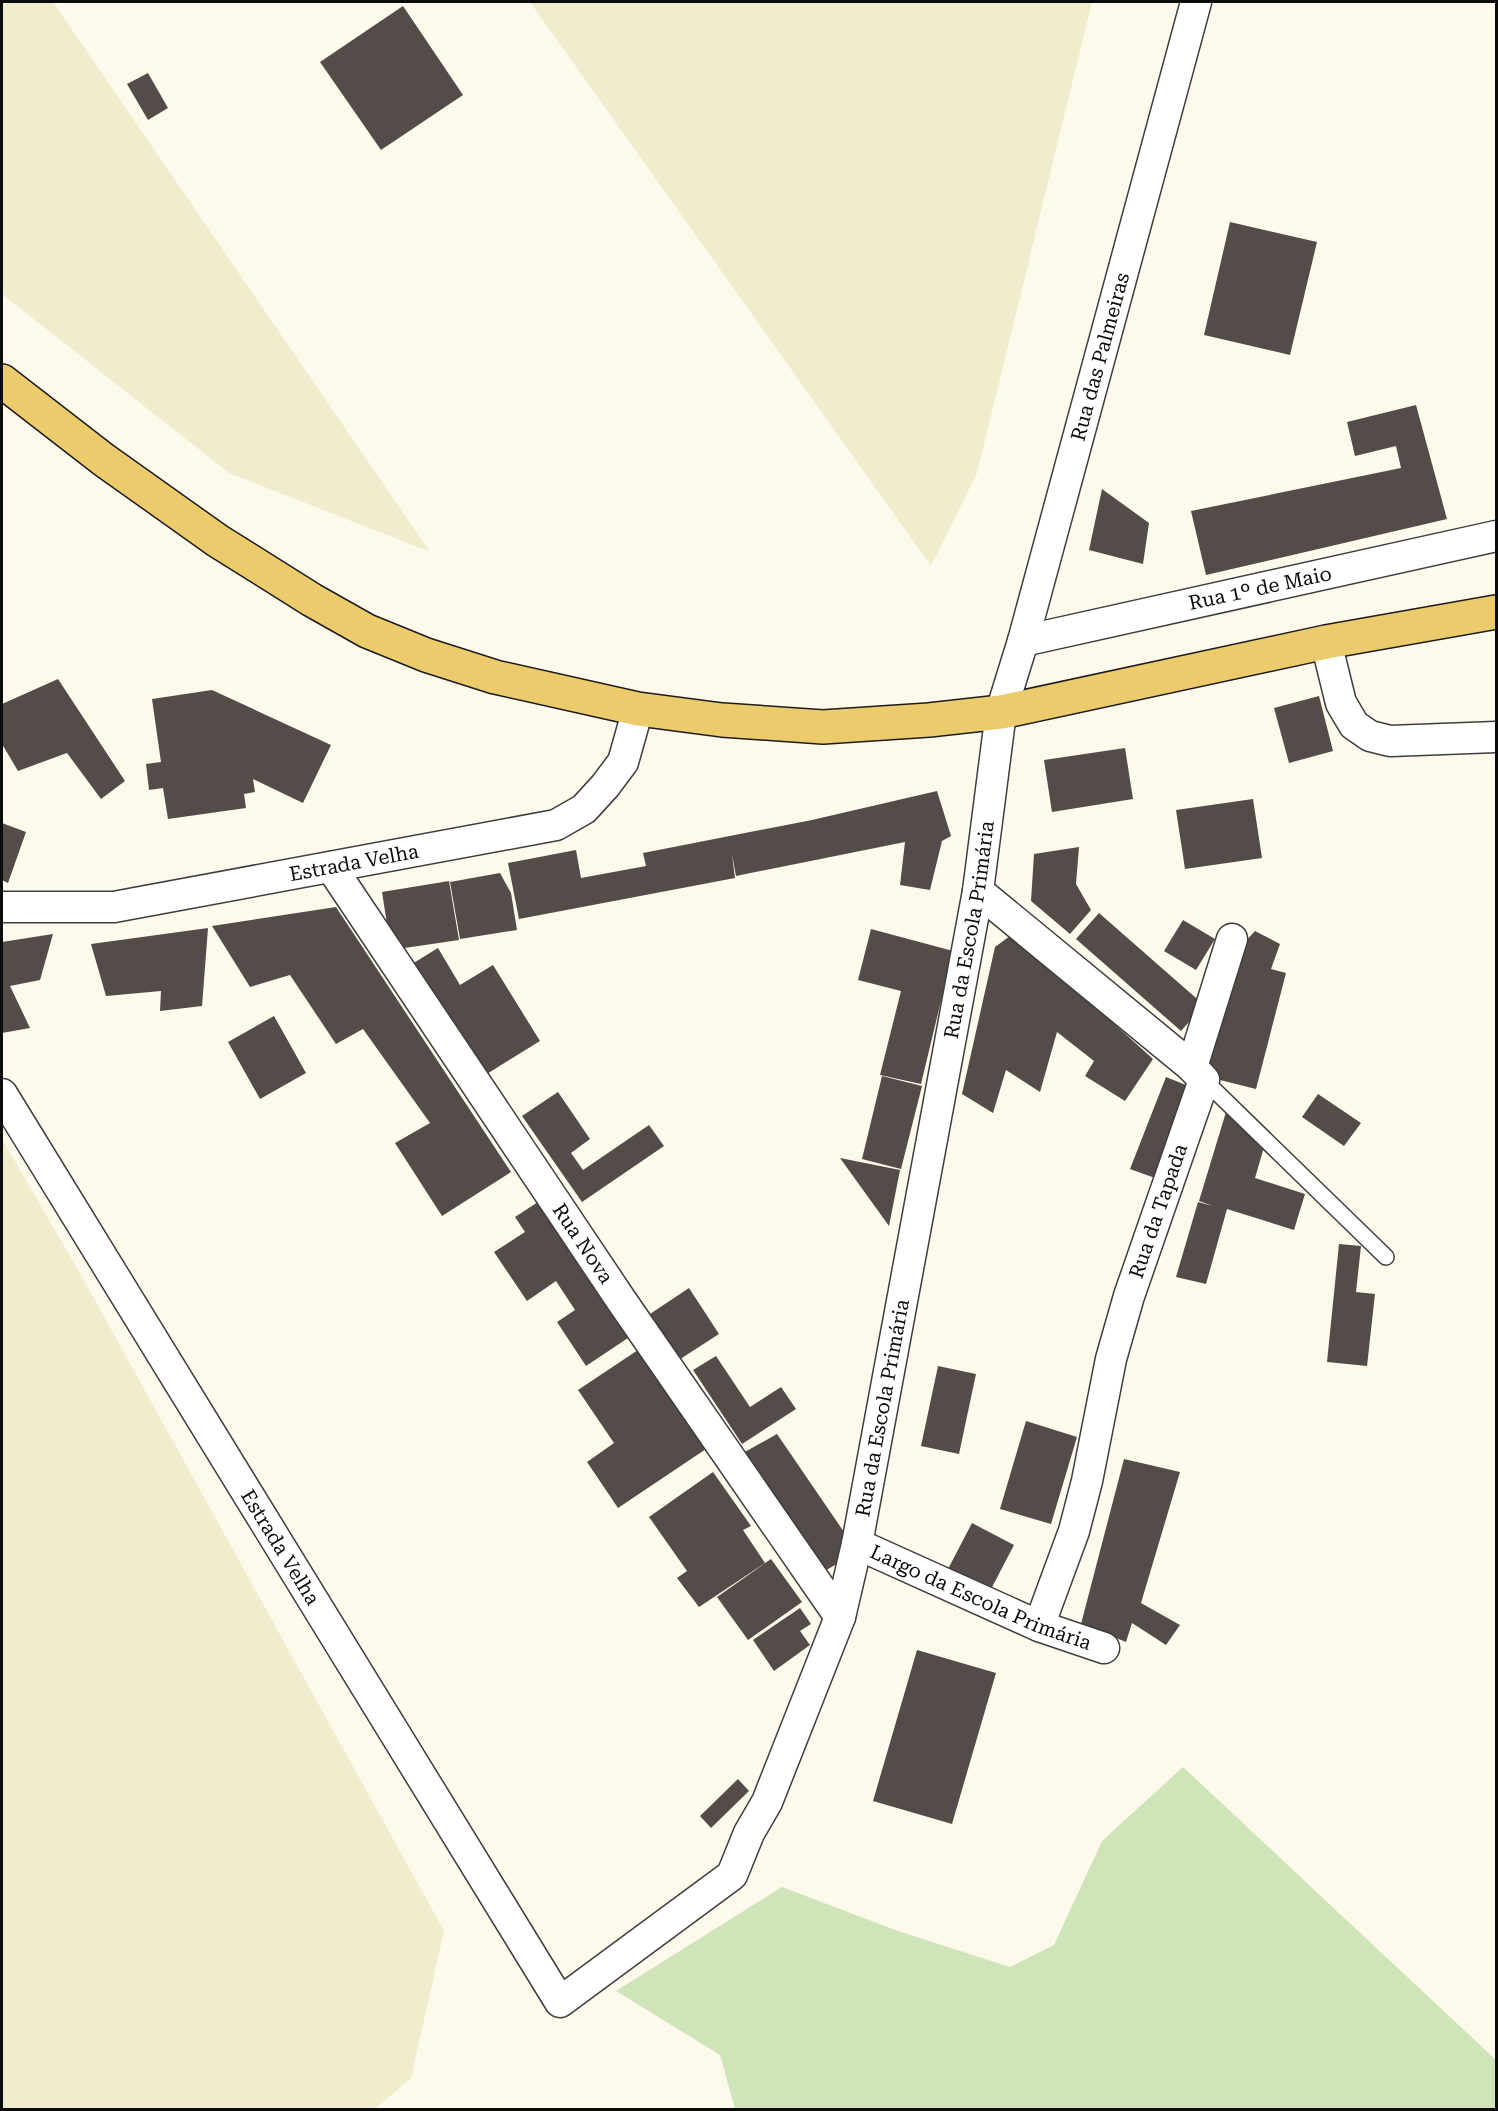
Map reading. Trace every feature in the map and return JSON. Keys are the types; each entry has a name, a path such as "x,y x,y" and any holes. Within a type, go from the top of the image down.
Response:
{"main road":[{"path":"2,381 104,460 218,541 312,600 367,631 426,655 495,677 638,709 722,720 823,727 928,720 1001,712 1326,642 1497,612"}],"street":[{"name":"Rua das Palmeiras","path":"1001,712 1023,641 1197,2"},
{"name":"Rua 1º de Maio","path":"1023,641 1497,536"},
{"path":"1326,642 1341,703 1354,725 1370,736 1390,741 1497,737"},
{"name":"Estrada Velha","path":"2,907 114,907 556,825 584,809 623,762 638,709"},
{"name":"Rua da Escola Primária","path":"560,2002 732,1875 749,1833 768,1802 840,1617 857,1544 978,891 1001,712"},
{"name":"Rua Nova","path":"331,867 621,1300 840,1617"},
{"path":"978,891 1198,1074"},
{"name":"Rua da Tapada","path":"1039,1626 1074,1531 1087,1481 1111,1359 1198,1074 1232,939"},
{"name":"Estrada Velha","path":"2,1094 560,2002"},
{"name":"Largo da Escola Primária","path":"857,1544 1039,1626 1104,1648"}],"lane":[{"path":"1198,1074 1386,1257"}],"shaded area":[{"path":"2,2 53,2 430,552 229,473 2,294"},
{"path":"530,2 1092,2 977,473 931,566"},
{"path":"2,1139 81,1275 444,1931 411,2078 375,2109 2,2109"}],"green space":[{"path":"1183,1767 1496,2060 1496,2109 735,2109 720,2055 616,1991 782,1887 898,1931 1010,1967 1054,1945 1102,1841"}],"building":[{"path":"403,6 463,95 381,150 320,62"},
{"path":"148,73 168,108 148,120 127,84"},
{"path":"1230,222 1317,242 1290,355 1204,335"},
{"path":"1416,405 1447,519 1206,575 1191,511 1401,468 1396,446 1355,456 1347,422"},
{"path":"1102,489 1149,523 1143,564 1089,550"},
{"path":"58,679 125,781 101,799 67,753 18,771 2,744 2,704"},
{"path":"212,690 331,745 303,803 253,779 255,792 244,794 246,808 168,819 163,788 149,790 146,764 161,762 152,699"},
{"path":"1319,696 1333,751 1289,763 1274,708"},
{"path":"1125,748 1133,799 1052,812 1044,760"},
{"path":"937,791 951,836 942,841 930,890 900,885 905,842 736,876 732,854 735,878 519,919 508,863 576,850 581,878 646,866 643,853 812,820"},
{"path":"1253,799 1262,858 1185,869 1176,810"},
{"path":"2,823 26,832 8,883 2,880"},
{"path":"1079,847 1076,884 1091,910 1070,934 1031,901 1034,854"},
{"path":"500,873 511,893 517,930 460,939 450,882"},
{"path":"449,881 459,940 391,950 382,892"},
{"path":"336,907 511,1172 442,1216 395,1143 430,1123 363,1029 336,1044 290,975 250,987 212,926"},
{"path":"1099,913 1204,1005 1181,1031 1076,939"},
{"path":"1183,920 1215,939 1196,970 1164,951"},
{"path":"208,928 202,1006 160,1011 161,991 106,996 91,944"},
{"path":"871,929 953,951 921,1084 880,1075 901,991 858,980"},
{"path":"1255,931 1280,944 1271,969 1286,973 1256,1089 1204,1076 1231,957"},
{"path":"1014,933 1153,1059 1125,1101 1085,1076 1094,1061 1057,1032 1040,1092 1006,1070 993,1113 962,1094 995,947"},
{"path":"53,934 40,980 10,986 30,1028 2,1033 2,942"},
{"path":"438,948 460,985 493,965 540,1041 482,1077 412,964"},
{"path":"274,1016 306,1073 260,1099 228,1042"},
{"path":"882,1076 922,1086 901,1169 862,1159"},
{"path":"1166,1077 1191,1087 1155,1178 1130,1169"},
{"path":"558,1092 590,1139 571,1153 583,1170 649,1125 664,1146 582,1202 522,1116"},
{"path":"1318,1094 1361,1123 1344,1146 1302,1117"},
{"path":"1226,1112 1264,1147 1255,1178 1305,1194 1294,1230 1227,1209 1206,1284 1176,1277 1198,1202 1213,1206 1199,1201"},
{"path":"840,1158 900,1170 889,1226"},
{"path":"538,1202 628,1338 586,1366 557,1322 575,1310 556,1281 527,1301 494,1252 525,1232 515,1217"},
{"path":"1339,1244 1361,1246 1356,1292 1375,1294 1367,1366 1327,1362"},
{"path":"689,1288 719,1334 674,1363 644,1318"},
{"path":"638,1350 706,1449 618,1508 587,1462 614,1443 578,1390"},
{"path":"716,1356 750,1407 781,1387 796,1409 742,1444 693,1370"},
{"path":"938,1366 976,1374 959,1454 921,1446"},
{"path":"1026,1421 1077,1437 1051,1524 1000,1509"},
{"path":"777,1434 844,1532 840,1562 823,1572 743,1453"},
{"path":"1124,1459 1180,1472 1141,1603 1180,1625 1166,1645 1132,1623 1126,1642 1081,1624"},
{"path":"713,1472 751,1526 743,1530 765,1563 699,1607 677,1578 687,1571 649,1517"},
{"path":"972,1523 1014,1545 990,1591 948,1569"},
{"path":"771,1559 802,1602 748,1640 717,1597"},
{"path":"800,1608 811,1624 800,1631 810,1645 774,1671 753,1640"},
{"path":"917,1650 996,1673 952,1824 873,1801"},
{"path":"738,1779 749,1791 711,1828 700,1816"}]}
